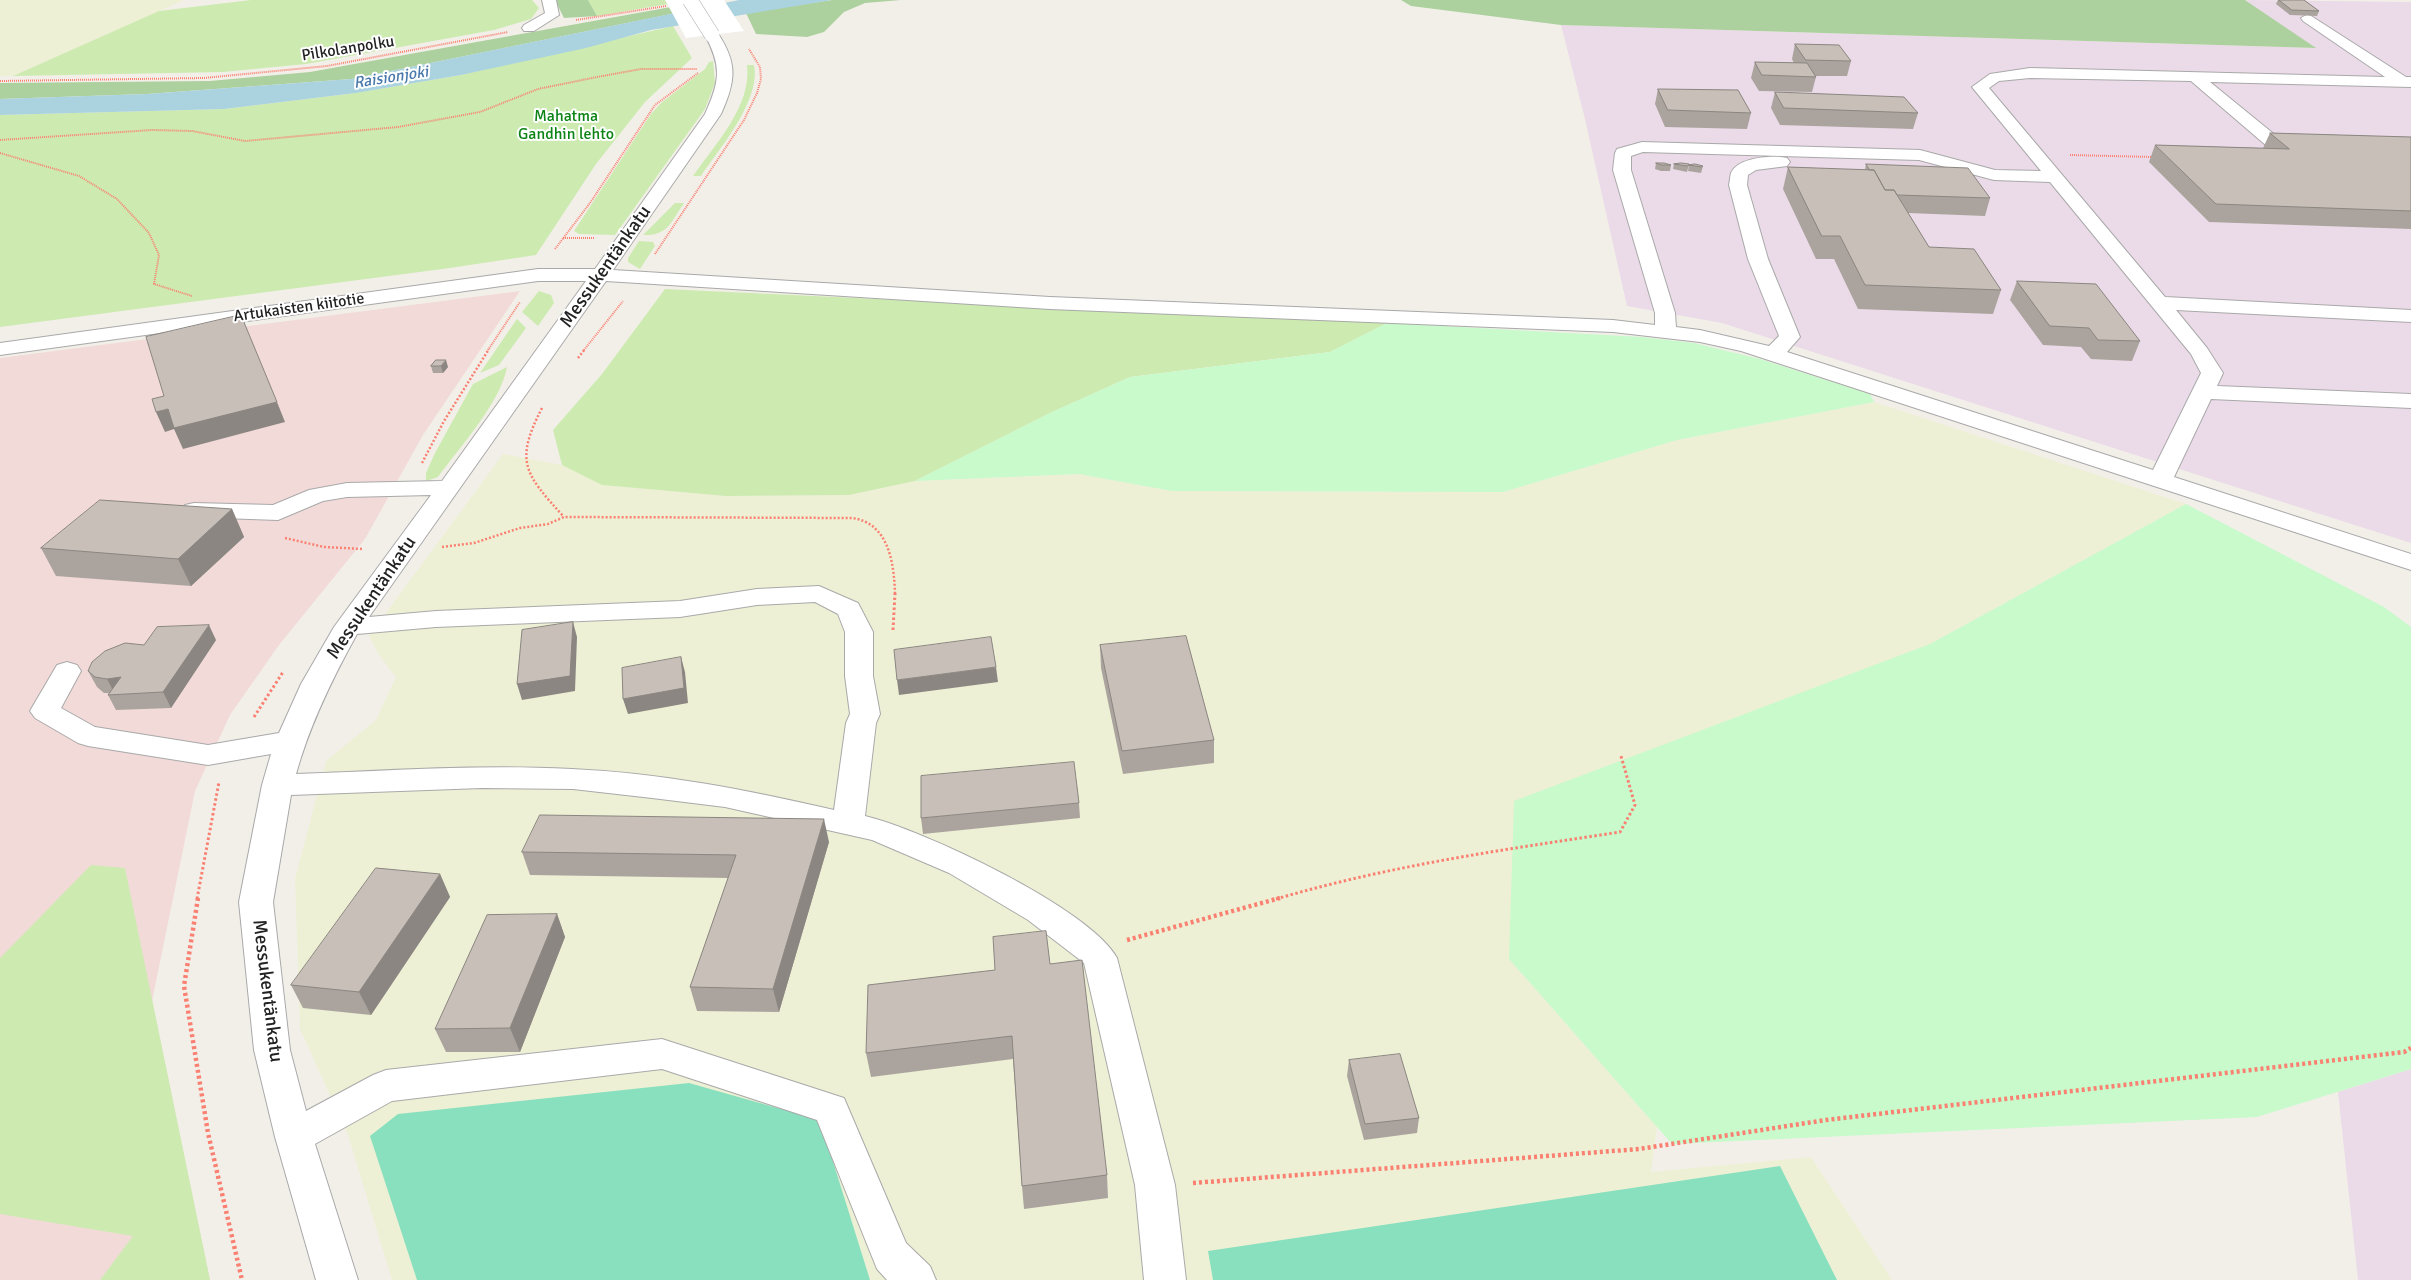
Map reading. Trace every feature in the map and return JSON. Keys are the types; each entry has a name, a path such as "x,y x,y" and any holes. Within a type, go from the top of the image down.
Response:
{"street":[{"path":"529,28 552,15 549,0"},
{"name":"Messukentänkatu","path":"337,1280 294,1137 272,1050 256,902 277,785 290,741 315,684 348,627 713,114 727,80 727,64 712,35 690,0"},
{"path":"2308,18 2407,82"},
{"path":"2160,480 2212,373 2200,352 1980,87 1995,77 2030,73 2407,82"},
{"path":"2194,76 2274,143"},
{"path":"1666,332 1665,313 1622,170 1623,153 1642,147 1920,155 1994,175 2054,177"},
{"path":"1773,354 1790,337 1758,259 1738,185 1740,173 1751,165 1829,152"},
{"name":"Artukaisten kiitotie","path":"0,349 538,275 641,278 1050,303 1613,326 1666,332 1746,346 2411,562"},
{"path":"2159,303 2411,316"},
{"path":"2202,392 2411,401"},
{"path":"188,510 278,513 294,504 318,495 347,490 412,487 448,488"},
{"path":"348,627 436,619 680,610 757,597 818,594 849,610 859,632 859,676 865,714 861,723 848,823"},
{"path":"67,671 45,711 88,736 208,755 290,741"},
{"path":"277,785 482,778 573,779 725,796 880,831 960,865 1040,911 1092,949 1100,958 1117,1021 1155,1185 1165,1280"},
{"path":"294,1137 386,1086 662,1054 831,1109 891,1256 915,1280"}],"path":[{"name":"Pilkolanpolku","path":"0,81 204,78 327,66 529,28 669,5"},
{"path":"0,140 152,130 192,131 245,141 398,127 480,112 515,100 538,89 597,77 641,69 703,69"},
{"path":"0,153 79,176 117,199 149,233 159,255 154,284 197,298"},
{"path":"574,363 641,278"},
{"path":"547,400 529,434 525,456 540,488 564,517"},
{"path":"278,513 274,524 279,537 324,547 363,549"},
{"path":"442,547 474,544 520,528 548,524 564,517 830,517 866,521 884,533 893,571 896,604 892,638"},
{"path":"1092,949 1185,926 1291,893 1396,868 1620,832 1635,805 1620,756"},
{"path":"1155,1185 1639,1149 1826,1120 2394,1053 2411,1048"}],"shaded area":[{"path":"2245,0 2411,2 2411,543 1722,323 1627,306 1584,115 1561,25 2315,48"},
{"path":"520,291 423,435 365,539 279,645 230,715 195,791 152,1001 210,1280 0,1280 0,358"},
{"path":"2411,1069 2411,1280 2358,1280 2338,1092"}],"green space":[{"path":"0,0 184,0 13,76 0,76"},
{"path":"251,0 532,0 539,8 531,19 494,30 306,64 223,72 13,76 159,11"},
{"path":"555,0 588,0 597,16 564,18"},
{"path":"588,0 665,0 668,4 597,16"},
{"path":"832,0 901,0 865,3 844,12 824,32 807,37 756,34 746,13"},
{"path":"1401,0 2245,0 2316,48 1561,25 1411,6"},
{"path":"671,7 676,13 352,79 147,94 0,99 0,83 210,81 310,72"},
{"name":"Mahatma Gandhin lehto","path":"673,26 692,58 645,102 596,164 536,255 0,327 0,115 224,109 356,93 461,75"},
{"path":"713,61 715,83 705,109 615,235 579,234 574,231 651,114 661,103 705,69 709,62"},
{"path":"747,65 754,65 755,79 745,108 728,138 701,176 693,176 721,138 738,110 747,80"},
{"path":"675,203 684,203 672,222 664,230 651,235 643,235"},
{"path":"639,241 653,242 655,246 640,269 628,262 628,258"},
{"path":"665,289 1387,323 1330,352 1130,377 1050,413 915,481 849,495 726,496 602,485 562,465 553,430 602,374"},
{"path":"539,291 551,295 554,303 538,326 522,312"},
{"path":"517,319 526,328 499,365 480,373"},
{"path":"1387,323 1642,337 1694,343 1760,359 1870,394 1874,402 1677,440 1503,492 1172,491 1079,474 915,481 1050,413 1130,377 1330,352"},
{"path":"507,367 497,395 488,410 438,477 426,481 426,473 435,453 473,384"},
{"path":"1874,402 2186,504 1930,644 1509,959 1657,1127 1651,1172 1811,1157 1892,1280 392,1280 348,1135 300,1029 295,879 326,761 376,720 396,677 379,655 369,636 503,454 562,465 602,485 726,496 849,495 915,481 1079,474 1172,491 1503,492 1677,440"},
{"path":"2186,504 2384,607 2411,627 2411,1069 2257,1117 1672,1144 1509,959 1514,801 1930,644"},
{"path":"91,865 125,868 210,1280 100,1280 133,1236 0,1214 0,958"},
{"path":"689,1083 820,1120 870,1280 417,1280 370,1136 398,1114"},
{"path":"1780,1166 1837,1280 1213,1280 1208,1251"}],"water":[{"name":"Raisionjoki","path":"739,0 832,0 651,30 586,48 461,75 356,93 224,109 0,115 0,99 147,94 352,79"}],"pier":[{"path":"665,0 724,0 744,31 686,38"}],"building":[{"path":"2279,0 2304,0 2319,11 2292,10"},
{"path":"1795,44 1839,45 1851,61 1806,60"},
{"path":"1755,62 1807,63 1816,77 1762,75"},
{"path":"1658,89 1738,90 1751,113 1668,110"},
{"path":"1775,92 1904,97 1918,113 1784,108"},
{"path":"2270,133 2411,137 2411,211 2216,204 2155,145 2289,149"},
{"path":"1656,163 1664,163 1671,165 1662,165"},
{"path":"1674,164 1689,164 1688,166"},
{"path":"1695,164 1703,166 1689,165"},
{"path":"1866,164 1968,168 1990,198 1897,195 1894,190 1885,190 1874,170 1870,170"},
{"path":"1788,167 1874,170 1885,190 1894,190 1929,247 1974,249 2001,290 1865,285 1840,236 1822,236"},
{"path":"2017,281 2096,284 2140,341 2098,340 2089,328 2050,326"},
{"path":"241,315 277,402 174,428 168,409 156,412 152,399 164,396 146,337"},
{"path":"436,360 446,360 441,366 431,366"},
{"path":"100,500 232,509 178,559 41,548"},
{"path":"573,622 570,676 517,684 522,630"},
{"path":"209,625 163,692 108,695 121,677 107,679 95,677 88,671 92,662 105,651 125,643 144,645 157,627"},
{"path":"1186,636 1214,740 1122,751 1100,645"},
{"path":"991,637 996,667 897,680 894,650"},
{"path":"681,657 684,688 623,699 622,668"},
{"path":"1074,762 1079,803 921,818 921,776"},
{"path":"540,815 824,819 773,989 690,987 736,855 522,852"},
{"path":"376,868 440,874 359,992 291,985"},
{"path":"557,914 510,1028 435,1029 487,915"},
{"path":"1046,931 1050,964 1082,960 1107,1175 1022,1186 1012,1036 866,1053 868,985 995,970 993,937"},
{"path":"1400,1054 1419,1118 1365,1124 1349,1060"}]}
